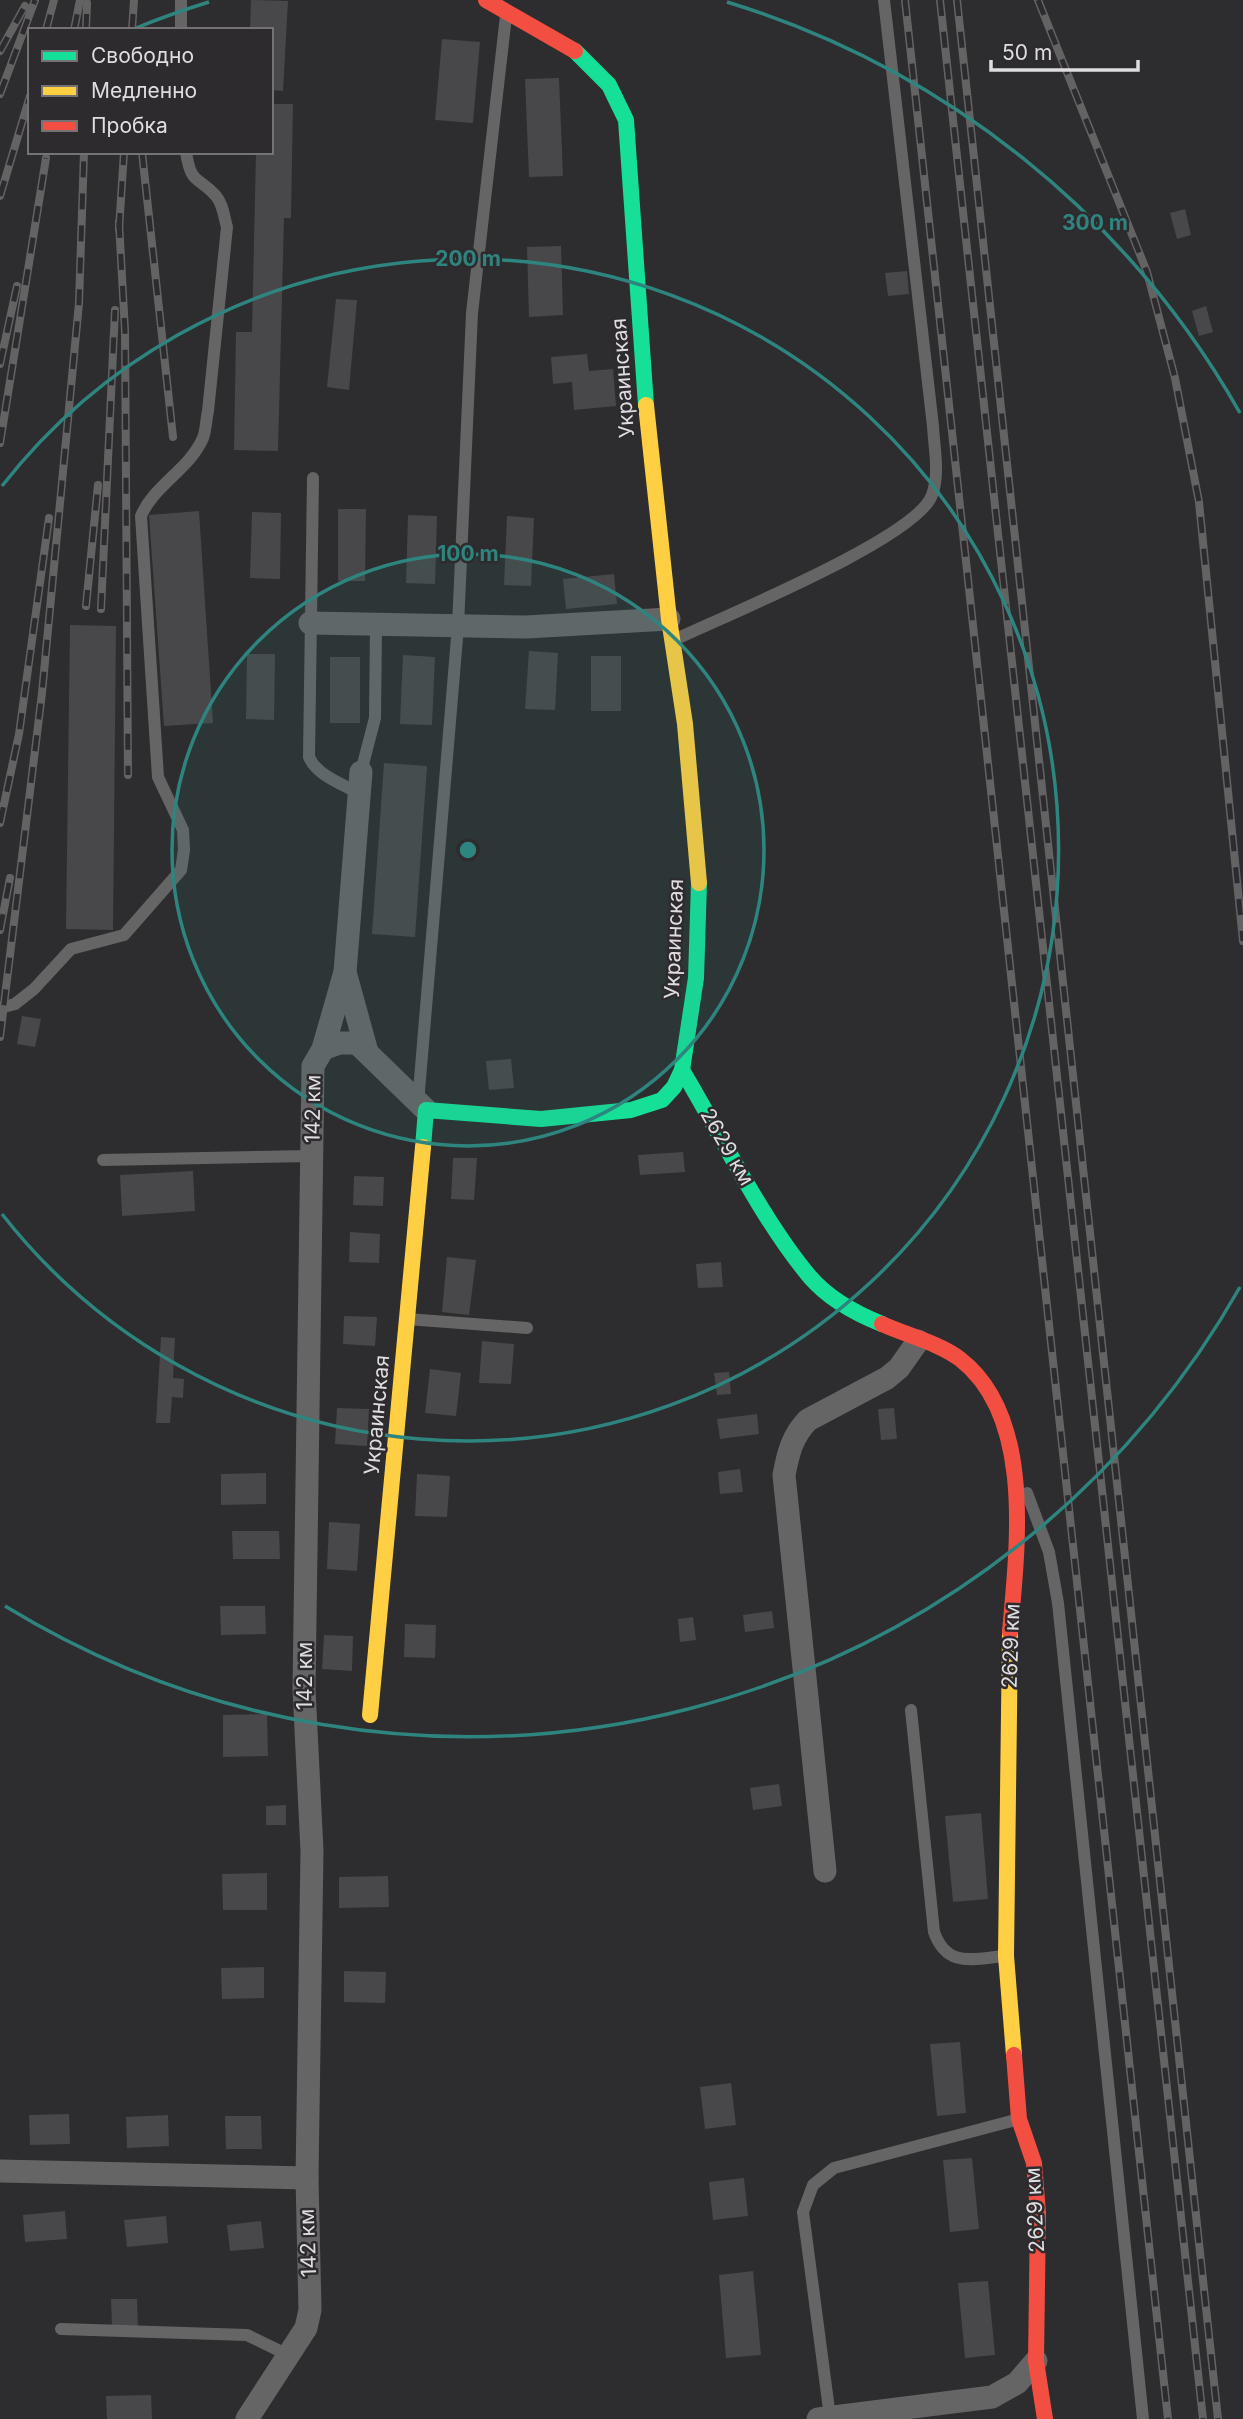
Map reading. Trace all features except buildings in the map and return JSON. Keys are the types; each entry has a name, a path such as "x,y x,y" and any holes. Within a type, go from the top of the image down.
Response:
{"street":[{"name":"Украинская","path":"370,1715 407,1318 422,1107 541,1119 631,1110 662,1100 674,1087 682,1070 695,978 700,894 685,724 649,450 626,120 609,85 582,55 486,0"},
{"path":"310,623 671,630"},
{"path":"323,1049 345,972 360,783"},
{"path":"345,972 367,1052 422,1107"},
{"name":"142 км","path":"247,2419 306,2329 310,2310 307,2178 312,1851 304,1689 313,1066 323,1049 339,1043 357,1043 367,1052"},
{"name":"2629 км","path":"682,1070 765,1210 811,1278 838,1301 867,1318 958,1357 979,1376 998,1408 1010,1447 1016,1489 1016,1558 1009,1648 1006,1956 1019,2119 1034,2163 1038,2213 1036,2361 1045,2419"},
{"path":"825,1871 784,1475 789,1449 798,1430 808,1420 887,1378 899,1368 918,1341"},
{"path":"0,2171 307,2178"},
{"path":"824,2418 992,2398 1017,2383 1036,2361"}],"lane":[{"path":"181,0 181,28"},
{"path":"671,630 879,542 925,508 933,494 936,470 933,426 884,0"},
{"path":"422,1107 458,625 472,313 506,12"},
{"path":"0,1008 15,1004 34,989 71,949 124,935 181,870 183,830 158,777 141,516 146,503 189,459 203,438 208,411 227,227 222,207 215,195 196,182 187,154"},
{"path":"313,478 309,757 320,772 360,783 375,718 376,624"},
{"path":"103,1160 312,1156"},
{"path":"407,1318 527,1328"},
{"path":"1010,1447 1049,1552 1058,1603 1143,2419"},
{"path":"911,1710 937,1942 945,1953 955,1958 1006,1956"},
{"path":"824,2418 803,2213 813,2186 834,2168 1019,2119"},
{"path":"61,2329 247,2335 290,2356"}],"railway":[{"path":"0,94 35,0"},
{"path":"47,28 54,0"},
{"path":"74,28 80,0"},
{"path":"132,28 134,0"},
{"path":"905,0 1168,2419"},
{"path":"940,0 1203,2419"},
{"path":"957,0 1218,2419"},
{"path":"1038,0 1147,272 1175,378 1199,502 1243,941"},
{"path":"86,28 87,3"},
{"path":"0,51 25,6"},
{"path":"0,196 28,103"},
{"path":"0,1037 42,693 79,303 84,154"},
{"path":"119,229 124,154"},
{"path":"142,154 173,437"},
{"path":"0,443 46,158"},
{"path":"119,222 125,331 128,775"},
{"path":"0,364 17,286"},
{"path":"101,609 115,310"},
{"path":"86,606 98,485"},
{"path":"0,823 19,734 49,518"},
{"path":"0,930 10,878"}],"traffic: fast":[{"path":"575,51 609,85 626,120 646,405"},
{"path":"423,1147 426,1110 541,1119 631,1110 662,1100 674,1087 682,1070 696,978 699,883"},
{"path":"682,1070 775,1230 810,1277 843,1305 882,1324"}],"traffic: slow":[{"path":"646,405 669,619 685,724 699,883"},
{"path":"370,1715 423,1147"},
{"path":"1010,1632 1006,1956 1014,2055"}],"traffic: jam":[{"path":"486,0 575,51"},
{"path":"882,1324 932,1344 960,1359 984,1384 1000,1414 1011,1449 1016,1486 1016,1562 1010,1632"},
{"path":"1014,2055 1019,2119 1034,2163 1038,2213 1036,2361 1045,2419"}]}
